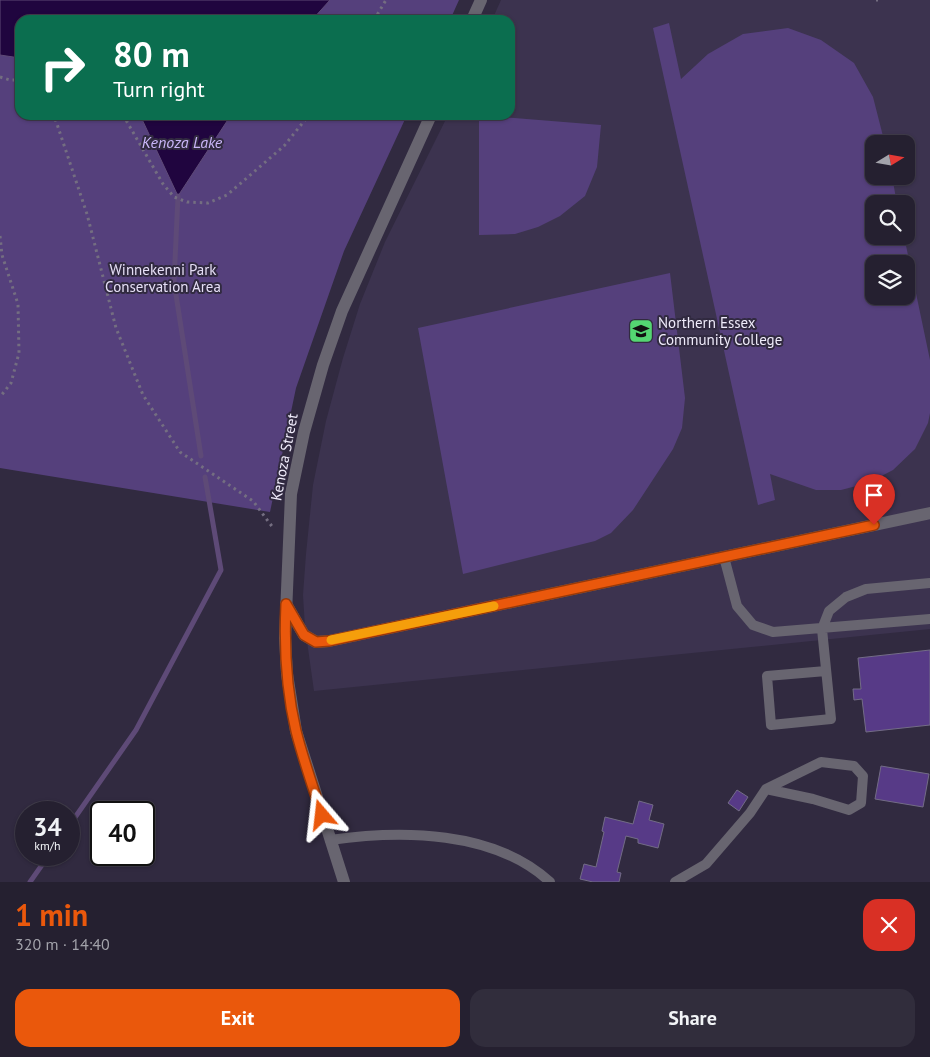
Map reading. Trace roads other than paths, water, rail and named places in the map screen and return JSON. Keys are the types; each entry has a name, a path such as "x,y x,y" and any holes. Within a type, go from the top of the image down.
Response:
{"street":[{"path":"474,15 481,0"},
{"name":"Kenoza Street","path":"344,882 296,731 291,703 285,647 291,494 304,432 323,364 342,311 429,120"},
{"path":"286,604 304,635 316,642 329,641 930,513"}],"lane":[{"path":"724,556 737,606 753,625 773,632 930,619"},
{"path":"826,671 767,676 771,725 831,719 822,629 830,611 846,597 866,589 930,583"},
{"path":"675,882 706,864 750,813 766,789 822,762 854,766 863,776 861,803 849,810 766,789"},
{"path":"330,840 367,835 434,835 500,850 540,872 550,882"}],"water":[{"path":"0,0 330,0 316,15 15,15 15,57 0,55"},
{"name":"Kenoza Lake","path":"142,120 228,120 178,196"}],"waterway":[{"path":"178,196 174,282 201,456"},
{"path":"80,810 136,730 221,570 205,477"},
{"path":"30,882 41,866"}],"place":[{"name":"Northern Essex Community College","path":"641,331"}],"park label":[{"name":"Winnekenni Park Conservation Area","path":"163,278"}]}
